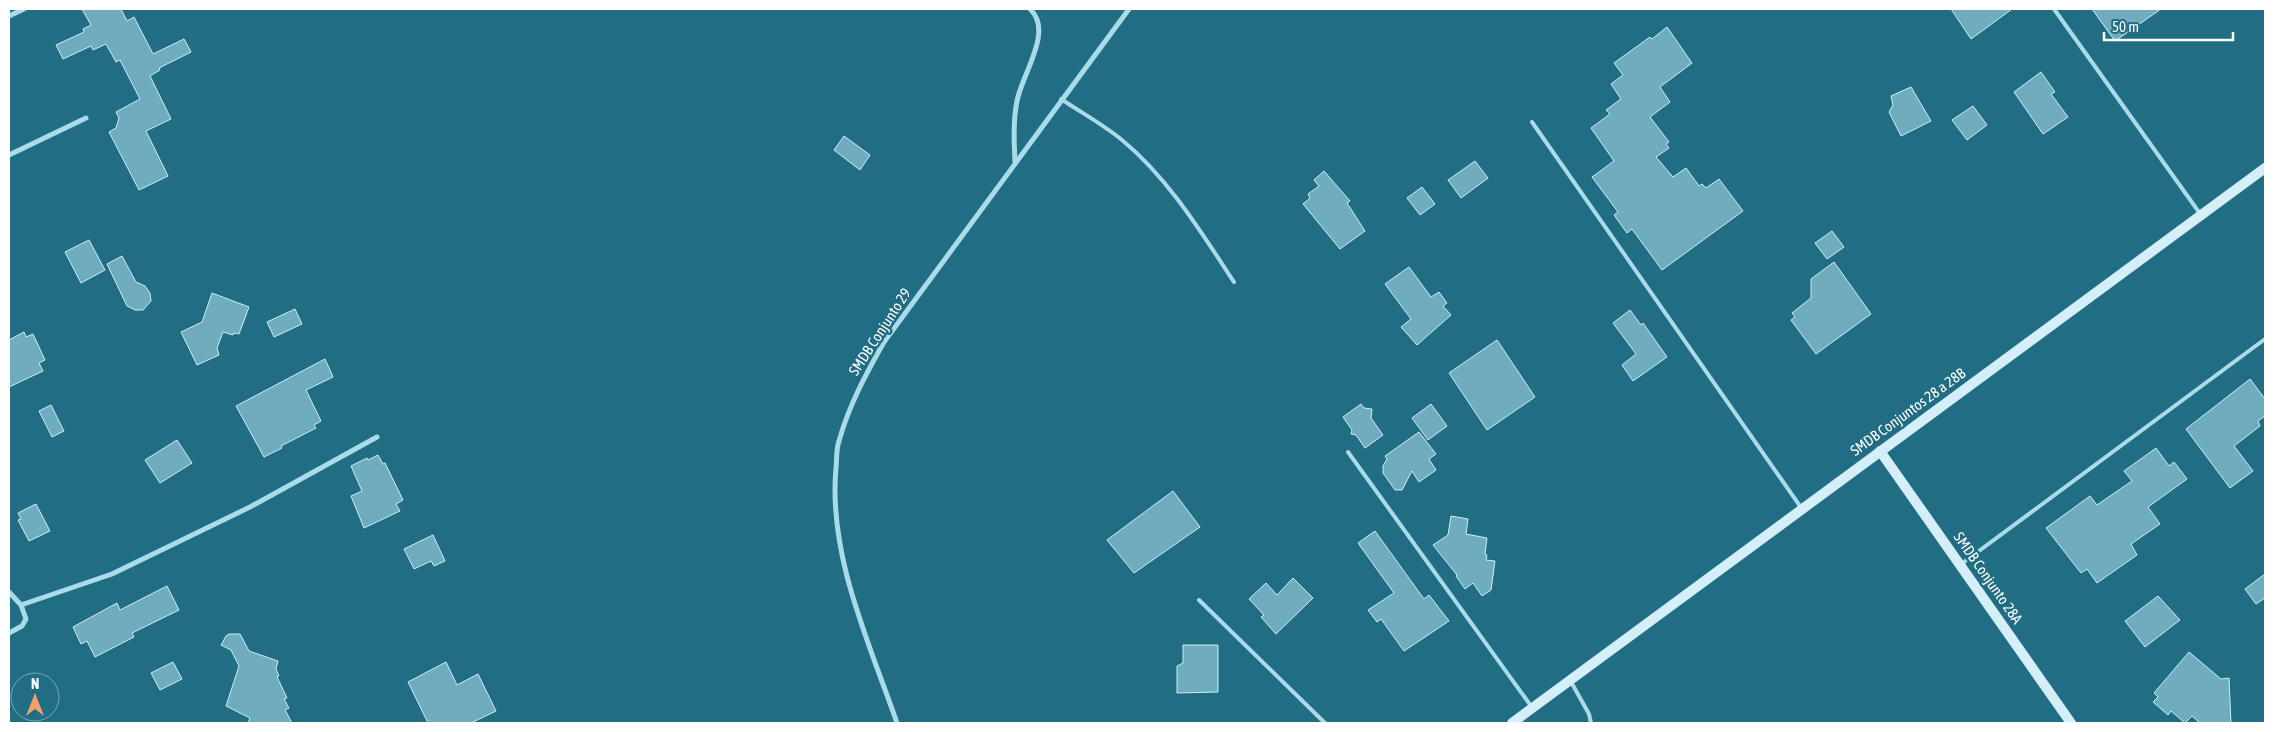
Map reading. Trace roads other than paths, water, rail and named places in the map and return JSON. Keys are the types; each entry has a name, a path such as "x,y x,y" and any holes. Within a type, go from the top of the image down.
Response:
{"street":[{"path":"9,16 24,9"},
{"path":"1015,162 1014,124 1016,102 1040,34 1038,18 1030,9"},
{"name":"SMDB Conjunto 29","path":"897,723 857,606 838,540 834,492 838,443 858,386 884,342 1129,9"},
{"path":"9,155 86,118"},
{"name":"SMDB Conjuntos 28 a 28B","path":"1512,723 2265,168"},
{"path":"21,605 112,574 250,507 376,437"},
{"name":"SMDB Conjunto 28A","path":"1880,451 2071,723"},
{"path":"9,592 21,605 26,621 9,633"}],"lane":[{"path":"2054,9 2201,215"},
{"path":"1062,99 1122,140 1158,174 1194,221 1234,282"},
{"path":"1532,122 1802,509"},
{"path":"1960,565 2265,339"},
{"path":"1348,452 1533,708"},
{"path":"1199,600 1325,723"},
{"path":"1570,680 1590,714 1591,723"}]}
